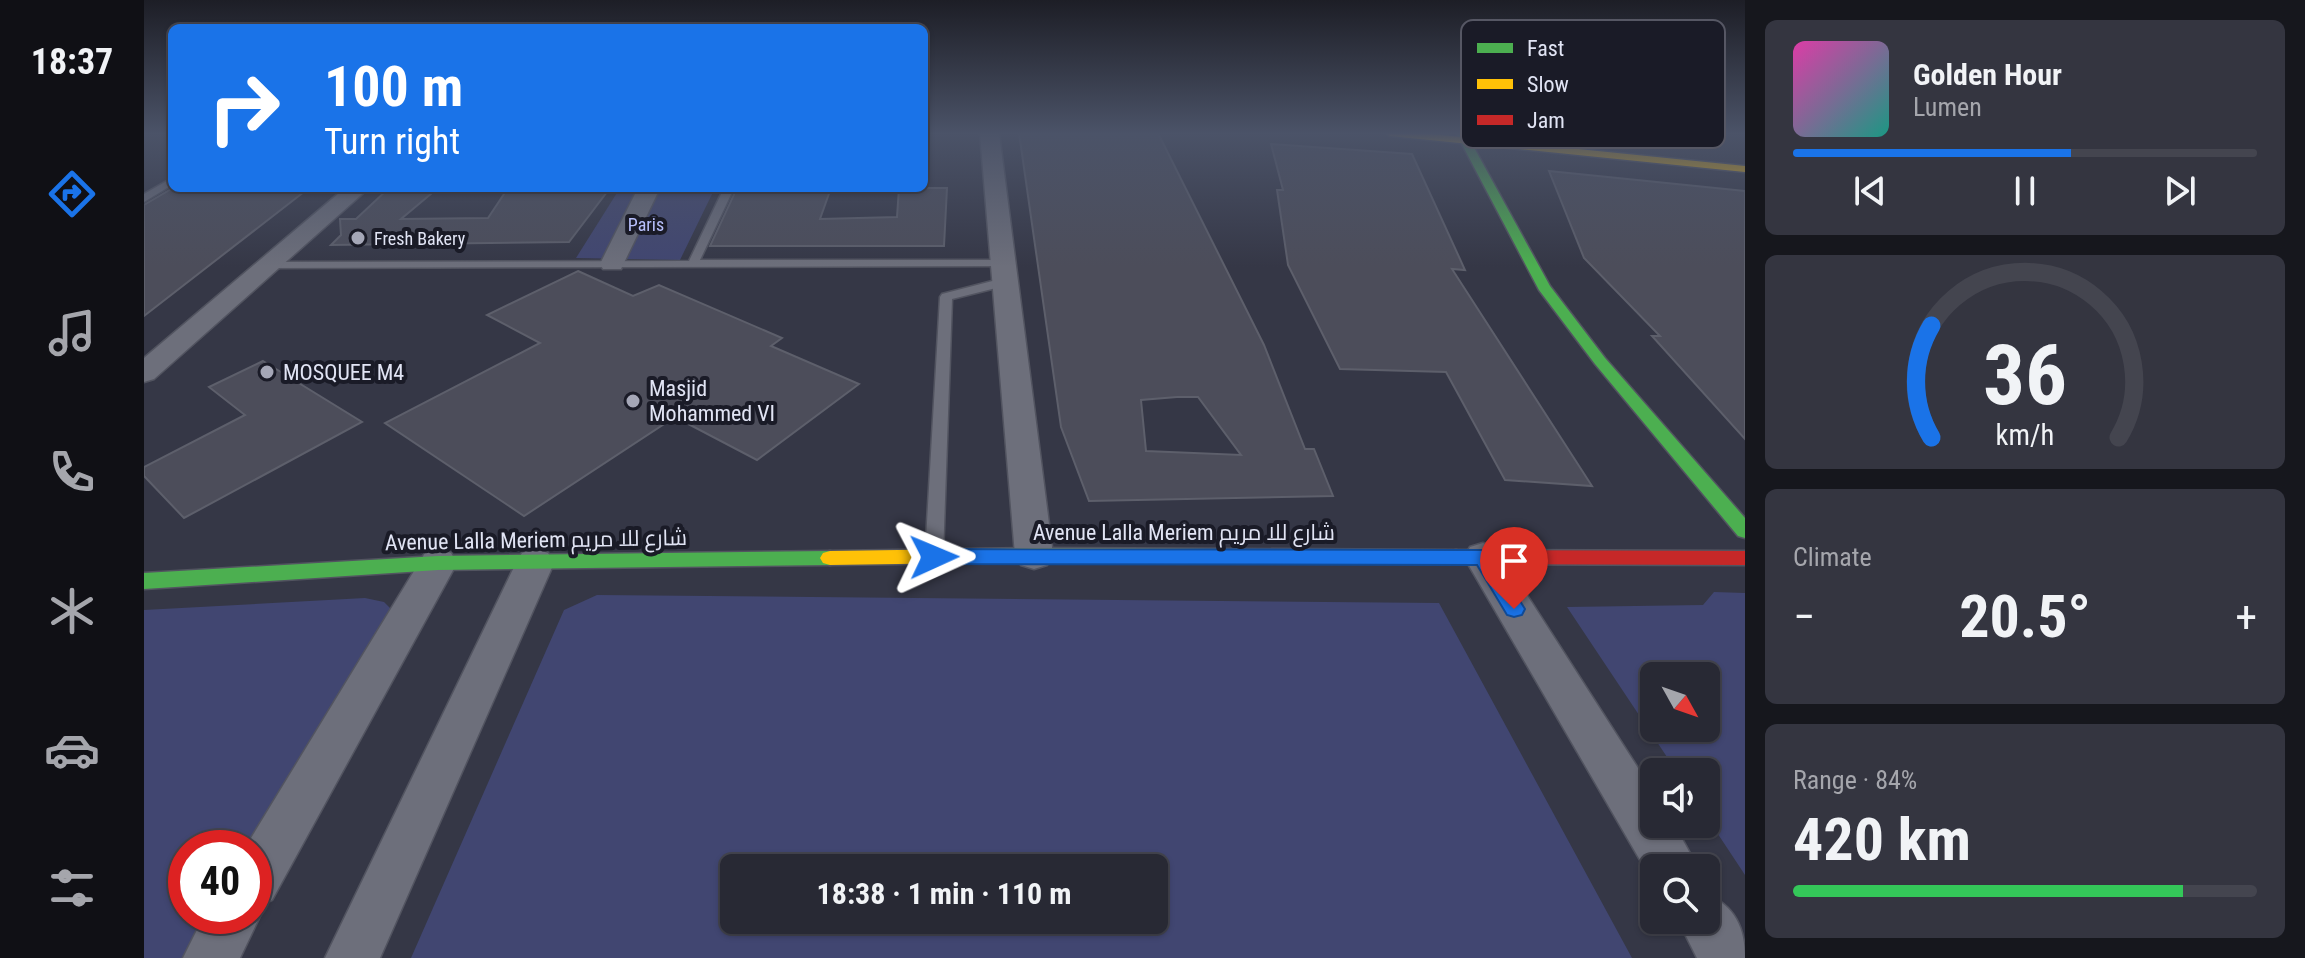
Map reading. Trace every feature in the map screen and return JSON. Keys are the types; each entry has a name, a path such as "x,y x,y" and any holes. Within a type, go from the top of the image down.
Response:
{"street":[{"path":"993,178 1034,555"},
{"path":"1485,178 1544,287 1600,361 1745,531"},
{"path":"144,373 353,192"},
{"path":"612,264 647,192"},
{"name":"Avenue Lalla Meriem شارع للا مريم","path":"144,581 438,563 1034,555 1745,558"},
{"path":"1483,557 1664,854"},
{"path":"272,851 438,563"},
{"path":"352,958 535,563"},
{"path":"210,958 224,934"},
{"path":"1713,934 1728,958"}],"lane":[{"path":"144,199 168,184"},
{"path":"693,264 727,192"},
{"path":"269,265 693,264 1003,273"},
{"path":"934,557 946,297 1003,273"}],"green space":[{"name":"Paris","path":"617,192 713,192 680,260 576,258"},
{"path":"1714,592 1745,593 1745,875 1720,837 1720,758 1668,758 1657,742 1720,742 1720,662 1640,662 1640,716 1567,607 1703,605"},
{"path":"597,595 1439,603 1632,958 411,958 564,610"},
{"path":"365,598 384,602 392,610 264,830 168,830 168,934 202,934 188,958 144,958 144,610"}],"building":[{"path":"1025,178 1180,178 1264,345 1305,449 1314,449 1333,496 1089,501 1061,427","holes":["1198,397 1241,455 1146,451 1141,400"]},
{"path":"1280,178 1423,178 1465,270 1452,269 1592,486 1505,480 1446,372 1340,369 1288,265 1277,190 1283,190"},
{"path":"1552,178 1615,178 1745,191 1745,439 1652,336 1660,336 1584,258"},
{"path":"928,188 947,188 944,246 710,246 735,192 830,192 820,219 897,217 899,192 928,192"},
{"path":"168,191 304,192 144,316 144,205"},
{"path":"385,192 433,192 401,219 488,218 505,192 607,192 569,242 331,245 341,235 340,219 356,219"},
{"name":"Masjid Mohammed VI","path":"578,271 633,296 659,285 782,338 771,346 859,384 757,460 675,417 524,516 385,423 540,343 487,315"},
{"path":"263,361 362,422 184,518 144,476 144,467 245,415 209,387"}],"traffic: fast":[{"path":"1485,178 1544,287 1600,361 1745,531"},
{"path":"144,581 438,563 830,558"}],"traffic: slow":[{"path":"830,558 1034,555 1456,557"}],"traffic: jam":[{"path":"1456,557 1745,558"}],"place":[{"name":"Fresh Bakery","path":"358,238"},
{"name":"MOSQUEE M4","path":"267,372"},
{"name":"Masjid Mohammed VI","path":"633,401"}],"route":[{"path":"934,557 1483,557 1514,609"}]}
